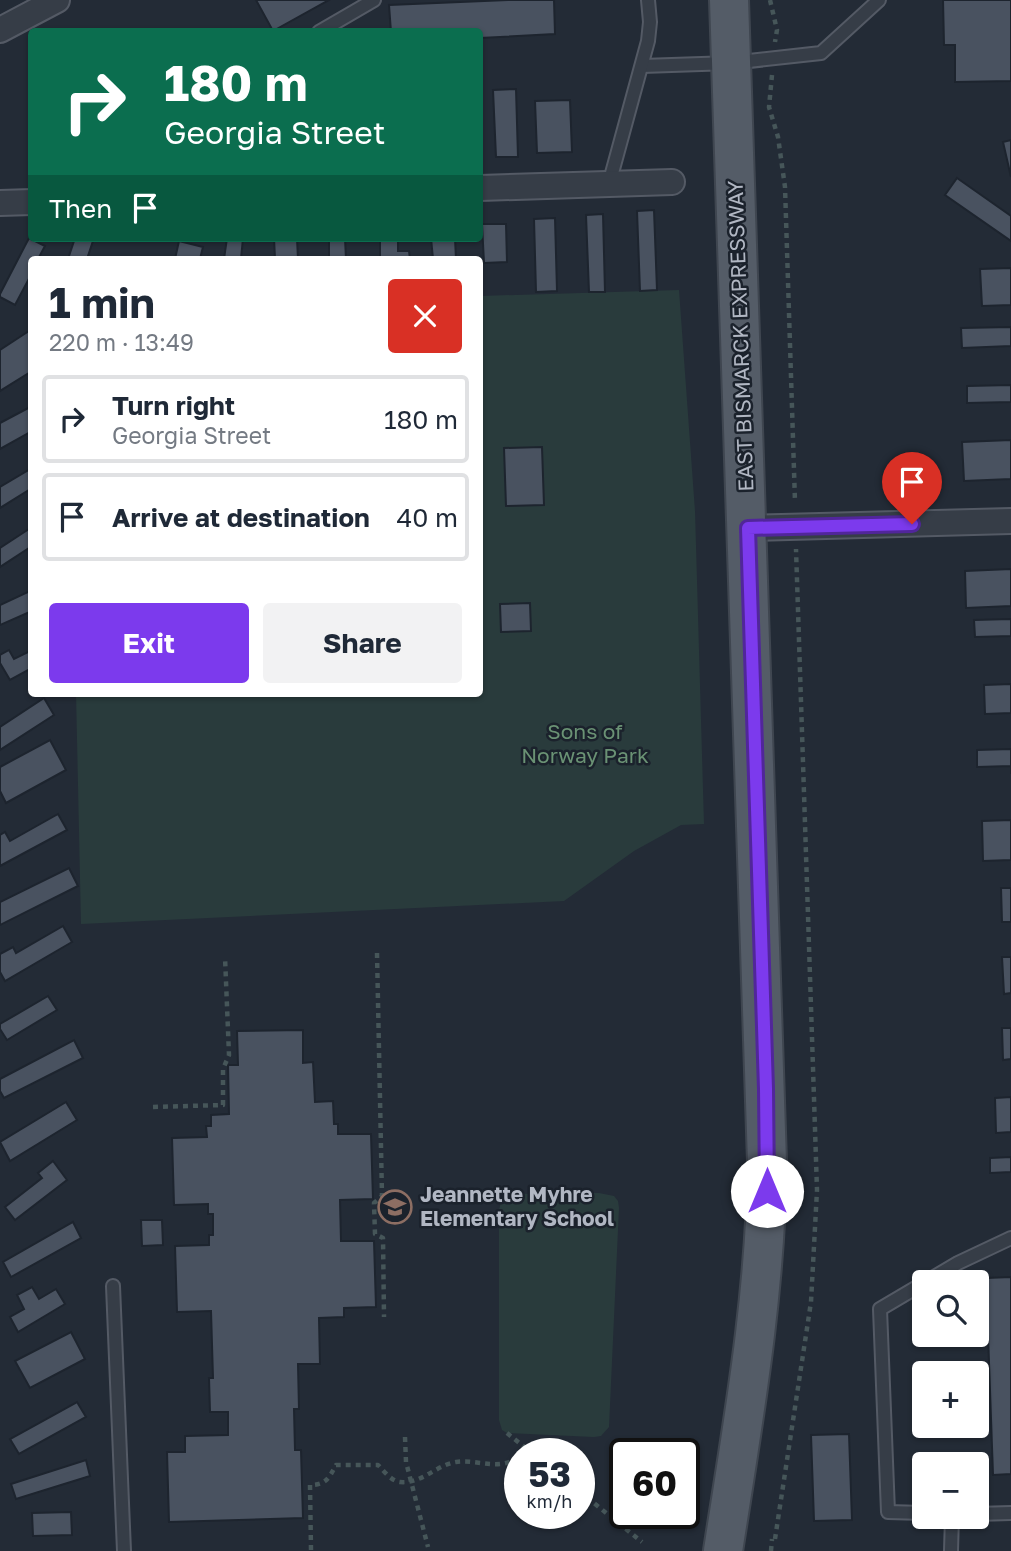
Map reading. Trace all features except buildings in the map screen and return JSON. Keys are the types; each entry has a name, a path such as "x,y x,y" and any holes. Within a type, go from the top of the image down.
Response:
{"main road":[{"name":"EAST BISMARCK EXPRESSWAY","path":"723,1551 759,1305 767,1191 766,1089 729,0"}],"street":[{"path":"0,30 57,0"},
{"path":"483,188 672,182"},
{"path":"0,203 28,202"},
{"path":"748,528 1011,521"}],"lane":[{"path":"325,28 374,0"},
{"path":"609,184 642,66 650,22 648,0"},
{"path":"642,66 731,63 821,53 879,0"},
{"path":"946,1270 1011,1238"},
{"path":"113,1286 124,1551"},
{"path":"912,1290 880,1309 888,1511 912,1512"},
{"path":"989,1514 1011,1513"},
{"path":"951,1551 952,1529"}],"path":[{"path":"770,0 777,30"},
{"path":"769,99 785,187 795,502"},
{"path":"771,1551 811,1302 817,1189 796,554"},
{"path":"377,953 382,1196 374,1203 375,1234 383,1238 384,1317"},
{"path":"153,1107 223,1105 223,1069 229,1055 225,957"},
{"path":"507,1433 513,1438"},
{"path":"405,1437 406,1462 428,1547"},
{"path":"311,1550 310,1485 321,1485 328,1481 336,1465 378,1465 399,1482 427,1477 453,1463 470,1461 494,1465 504,1463"},
{"path":"595,1504 642,1542"}],"green space":[{"name":"Sons of Norway Park","path":"679,290 695,511 704,824 681,825 634,851 564,901 81,924 76,697 483,697 483,296"},
{"path":"599,1193 614,1196 619,1208 609,1427 601,1436 594,1437 507,1433 502,1430 499,1420 499,1210 502,1198 511,1194"}],"place":[{"name":"Jeannette Myhre Elementary School","path":"395,1207"}],"route":[{"path":"767,1191 748,528 912,524"}]}
